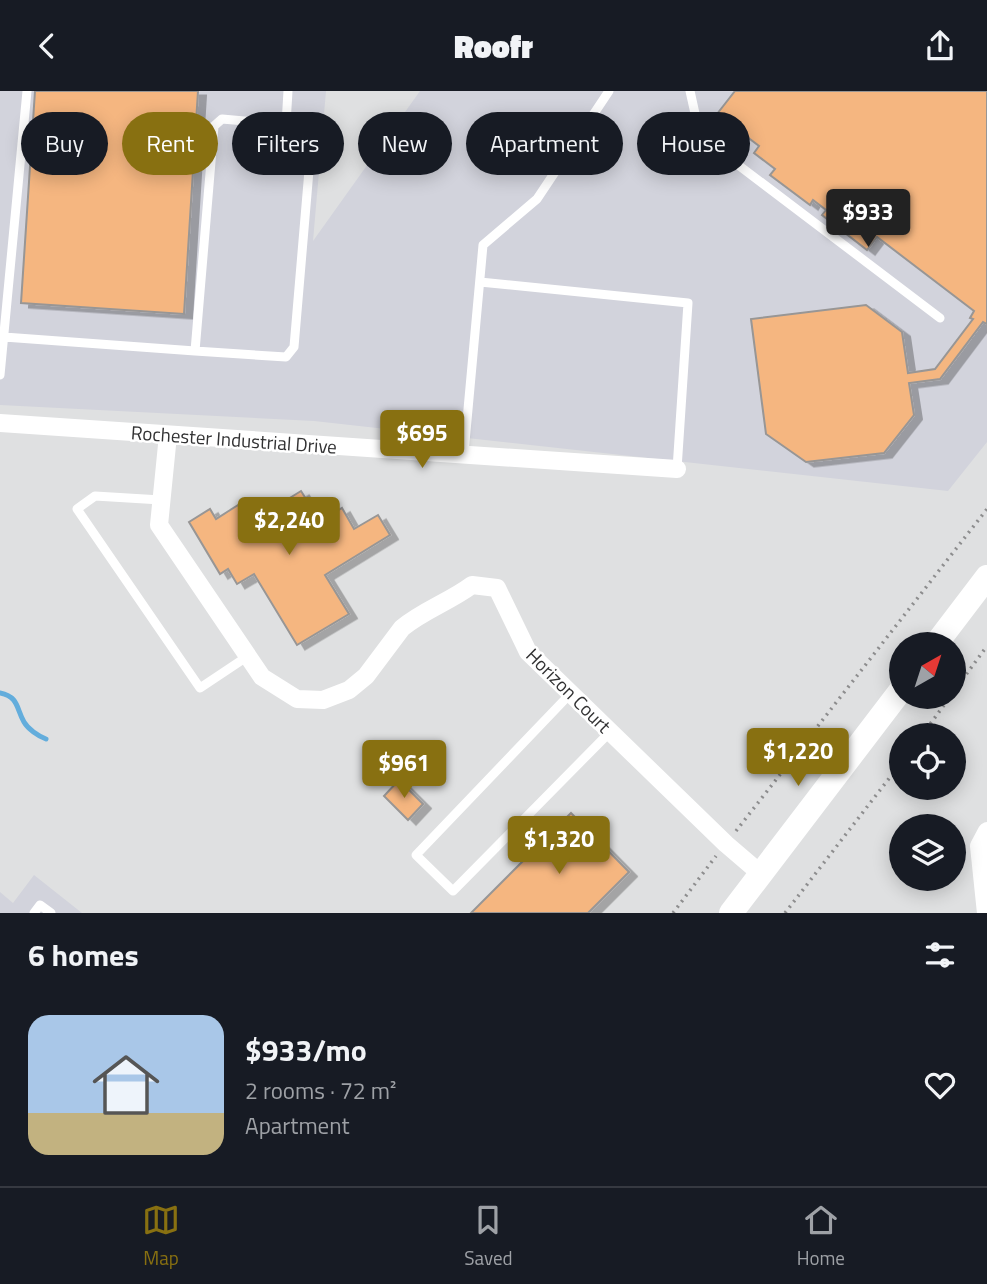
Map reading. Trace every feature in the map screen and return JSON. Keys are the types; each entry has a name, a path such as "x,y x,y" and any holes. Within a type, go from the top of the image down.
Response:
{"main road":[{"path":"945,632 987,577"},
{"path":"732,913 889,706"}],"street":[{"name":"Rochester Industrial Drive","path":"0,423 677,469"},
{"name":"Horizon Court","path":"168,435 159,525 262,677 297,699 323,699 349,690 366,676 402,628 426,611 452,600 472,586 497,588 528,652 761,874"},
{"path":"986,913 979,846 987,831"}],"lane":[{"path":"0,375 27,91"},
{"path":"287,112 288,91"},
{"path":"464,453 483,245 537,199 608,91"},
{"path":"690,91 700,136 940,318"},
{"path":"195,351 214,126 222,119 232,120"},
{"path":"4,337 286,357 294,347 309,175"},
{"path":"480,282 688,303 677,469"},
{"path":"161,501 95,496 77,509 200,688 248,656"},
{"path":"571,693 416,855 453,891 610,732"},
{"path":"34,913 40,905 51,913"}],"path":[{"path":"673,913 987,509"},
{"path":"966,675 987,646"},
{"path":"785,913 889,778"}],"shaded area":[{"path":"0,91 326,91 324,112 232,112 232,175 319,175 313,241 360,175 452,175 452,112 405,112 420,91 987,91 987,442 948,491 314,421 0,405"},
{"path":"34,875 82,913 0,913 0,892 13,903"}],"building":[{"path":"35,91 198,91 197,112 122,112 122,175 193,175 184,314 21,303 29,175 108,175 108,112 34,112"},
{"path":"735,91 987,91 987,324 983,322 940,379 909,383 914,415 884,453 806,462 766,434 751,319 866,305 902,332 908,373 935,369 973,319 970,318 974,311 877,237 867,250 822,215 826,210 813,200 810,205 770,175 775,169 754,153 759,146 750,139 750,112 719,112"},
{"path":"301,491 320,521 342,508 354,529 378,515 390,535 325,575 349,614 297,645 254,574 237,584 228,569 220,574 189,522 210,509 216,519 238,505 248,520 270,506 275,513 283,508 280,504"},
{"path":"399,780 423,804 408,820 384,796"},
{"path":"571,813 629,872 588,913 471,913"}],"waterway":[{"path":"0,693 11,697 26,725 46,739"}]}
